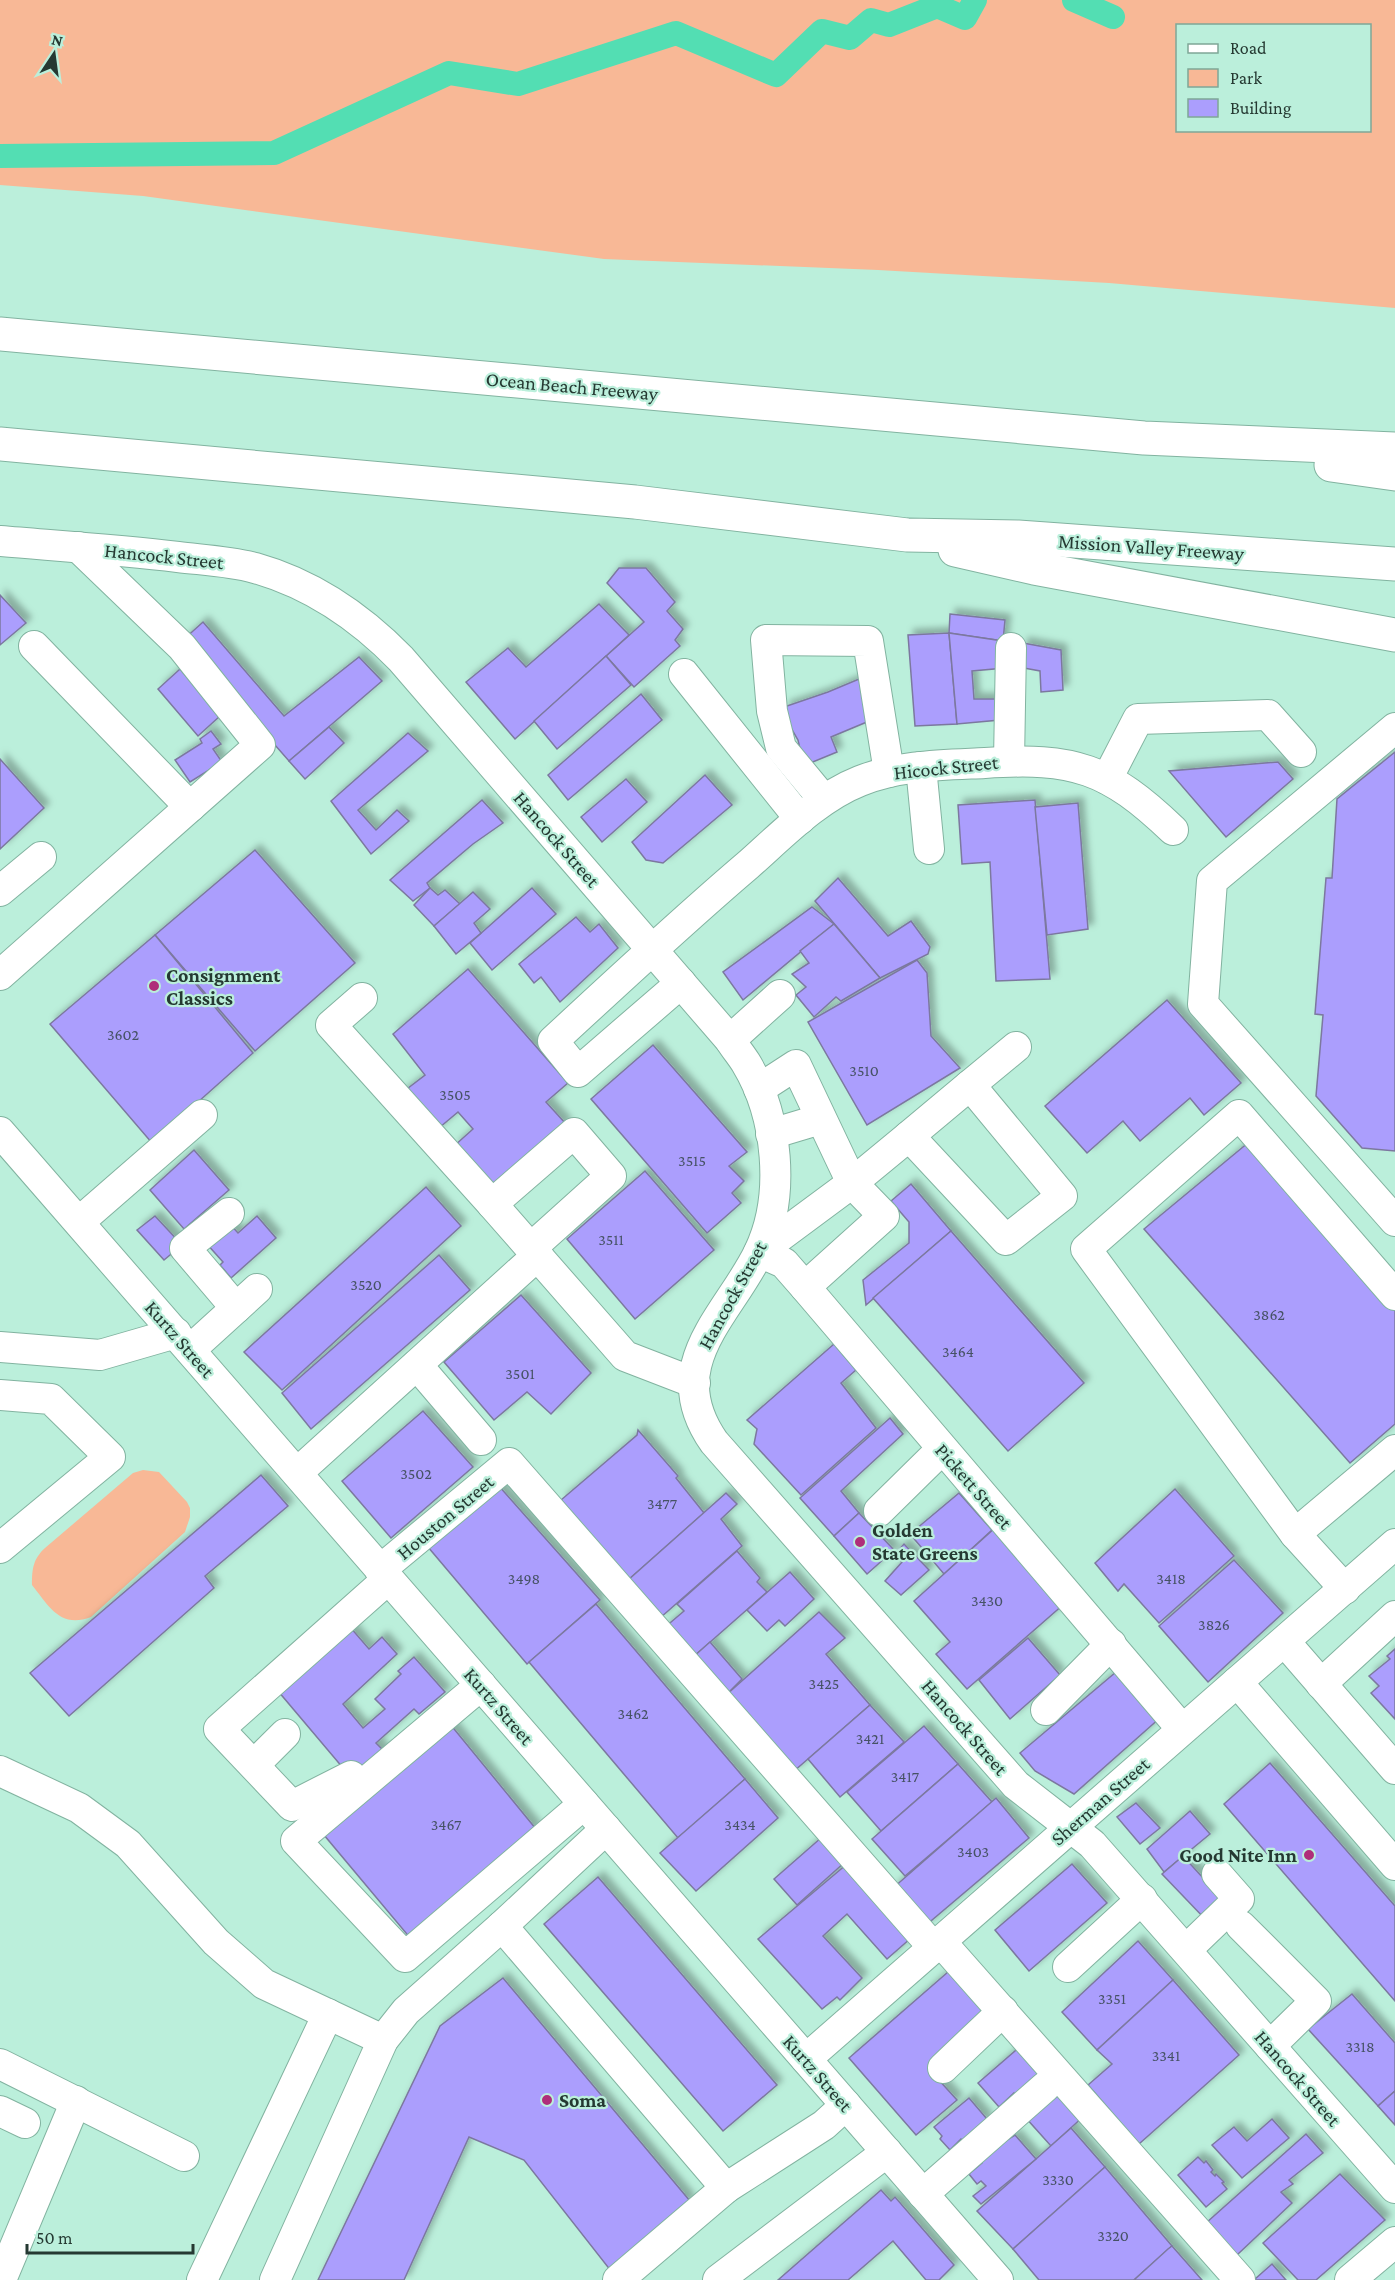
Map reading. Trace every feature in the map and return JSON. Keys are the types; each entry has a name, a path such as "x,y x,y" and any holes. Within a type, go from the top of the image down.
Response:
{"highway":[{"name":"Ocean Beach Freeway","path":"0,334 1144,438"},
{"path":"1144,438 1395,449"},
{"path":"1144,438 1395,474"},
{"path":"0,444 634,502 907,535 959,551 1034,568 1395,635"},
{"name":"Mission Valley Freeway","path":"907,535 1018,537 1395,564"}],"street":[{"name":"Hancock Street","path":"0,541 184,557 254,568 287,579 321,595 347,611 376,633 400,659 730,1040 746,1063 759,1089 771,1134 774,1160 772,1199 767,1230 759,1252 706,1337 697,1364 696,1402 700,1416 714,1442 1016,1785 1092,1844 1395,2188"},
{"path":"0,975 260,745 182,647 78,547"},
{"path":"824,800 781,747 772,711 766,640 868,641 889,772"},
{"path":"34,646 190,807"},
{"path":"1008,761 1011,648"},
{"path":"684,674 800,819"},
{"path":"1107,778 1138,719 1268,715 1301,752"},
{"path":"1395,728 1212,881 1203,1004 1395,1221"},
{"name":"Hicock Street","path":"681,983 578,1072 553,1041 652,949 800,819 824,800 859,781 889,772 921,767 1008,761 1058,762 1107,778 1134,795 1173,830"},
{"path":"921,767 929,849"},
{"path":"0,891 41,856"},
{"path":"730,1040 780,995"},
{"path":"362,998 331,1025 625,1356 695,1383"},
{"path":"759,1252 852,1183 1016,1047"},
{"path":"759,1089 796,1065 852,1183 884,1216 805,1287"},
{"path":"909,1136 1006,1240 1062,1196 970,1085"},
{"path":"79,1222 202,1115"},
{"path":"1345,1589 1295,1534 1086,1249 1239,1115 1395,1295"},
{"path":"771,1134 821,1119"},
{"name":"Kurtz Street","path":"0,1132 887,2152 923,2194 985,2275"},
{"path":"297,1473 417,1365 611,1176 574,1133 492,1204"},
{"path":"0,1347 100,1355 183,1342 246,1299 185,1248 229,1213"},
{"name":"Pickett Street","path":"759,1252 784,1263 1182,1730"},
{"path":"417,1365 481,1440"},
{"path":"0,1395 51,1399 110,1457 0,1548"},
{"path":"879,1511 942,1449"},
{"path":"1295,1534 1395,1450"},
{"name":"Houston Street","path":"254,1765 219,1729 384,1575 509,1463 938,1945"},
{"name":"Sherman Street","path":"806,2059 1395,1544"},
{"path":"1321,1684 1395,1616"},
{"path":"1285,1642 1395,1769"},
{"path":"1046,1710 1111,1644"},
{"path":"382,1749 399,1742 477,1681"},
{"path":"477,1681 296,1841 405,1957 584,1804"},
{"path":"1238,1682 1395,1865"},
{"path":"285,1734 254,1765 292,1806 351,1776"},
{"path":"0,1771 79,1808 128,1844 216,1942 264,1984 383,2040"},
{"path":"275,2280 383,2040 405,2011 502,1926 606,1828"},
{"path":"1186,1950 1239,1899 1217,1874"},
{"path":"1068,1968 1142,1899"},
{"path":"502,1926 726,2188"},
{"path":"1241,1926 1316,2001 1270,2046"},
{"path":"938,1945 1003,2011 1240,2280"},
{"path":"943,2068 1003,2011"},
{"path":"202,2280 328,2014"},
{"path":"0,2064 184,2156"},
{"path":"923,2194 1045,2087"},
{"path":"1,2280 76,2102"},
{"path":"618,2280 726,2188 824,2125 846,2105"},
{"path":"718,2280 887,2152"},
{"path":"1350,2280 1395,2242"}],"green space":[{"path":"0,0 1395,0 1395,308 1109,283 878,270 604,259 143,196 0,185"},
{"path":"143,1470 159,1472 187,1502 190,1517 185,1532 91,1617 80,1620 63,1618 50,1608 32,1585 36,1560 45,1548 133,1473"}],"building":[{"path":"619,568 646,568 675,602 667,611 683,629 675,640 680,646 634,687 606,656 644,622 607,583"},
{"path":"0,595 26,623 0,645"},
{"path":"599,604 629,635 515,739 466,682 508,648 526,667"},
{"path":"950,614 1005,620 1003,641 949,633"},
{"path":"203,622 284,716 359,657 382,681 289,761 183,640"},
{"path":"949,633 957,724 915,726 908,635"},
{"path":"949,633 1003,641 1005,668 972,671 974,699 999,699 1000,720 957,724"},
{"path":"1023,643 1061,650 1063,690 1041,692 1040,671 1018,667"},
{"path":"606,656 631,685 557,749 534,721"},
{"path":"180,669 220,716 198,736 158,689"},
{"path":"859,679 874,719 831,737 837,752 808,764 803,762 798,740 784,707"},
{"path":"641,694 662,720 568,800 548,775"},
{"path":"329,727 344,743 305,779 289,761"},
{"path":"211,731 221,744 213,749 222,762 190,782 175,760 202,743 200,739"},
{"path":"408,733 428,751 358,810 376,830 397,810 409,821 371,854 331,801"},
{"path":"1395,752 1395,1151 1362,1148 1316,1096 1323,1015 1315,1014 1326,878 1332,878 1337,799"},
{"path":"0,759 44,808 0,849"},
{"path":"1278,762 1293,779 1226,837 1169,771"},
{"path":"705,775 732,805 663,863 646,860 632,842"},
{"path":"626,779 647,802 602,842 581,817"},
{"path":"482,800 503,823 473,844 427,883 430,888 413,901 390,880"},
{"path":"1035,800 1050,979 996,981 990,862 962,864 958,805"},
{"path":"1078,803 1088,929 1047,935 1035,807"},
{"path":"255,850 355,963 255,1051 155,935"},
{"path":"838,878 888,936 911,921 930,947 928,954 880,978 815,901"},
{"path":"430,888 438,895 445,890 460,904 434,926 414,905"},
{"path":"532,888 556,914 492,970 470,943"},
{"path":"473,892 490,909 474,923 481,933 456,954 434,926"},
{"path":"812,907 834,924 743,1000 723,972"},
{"path":"576,917 590,932 599,924 618,948 560,1002 541,977 534,983 519,964"},
{"path":"834,924 880,978 841,1001 836,997 814,1017 796,995 806,987 792,974 809,963 800,951"},
{"path":"155,935 253,1053 152,1143 50,1024"},
{"path":"917,960 927,973 931,1036 960,1068 867,1125 808,1022"},
{"path":"468,969 568,1083 546,1102 566,1124 490,1190 454,1146 473,1129 458,1112 433,1133 399,1095 425,1075 393,1034"},
{"path":"1167,1000 1241,1083 1204,1115 1190,1098 1140,1141 1123,1121 1087,1153 1045,1106"},
{"path":"653,1045 747,1152 729,1166 744,1181 732,1193 741,1203 707,1233 591,1099"},
{"path":"1249,1142 1395,1307 1395,1424 1350,1463 1144,1229"},
{"path":"194,1150 229,1190 184,1229 150,1190"},
{"path":"645,1171 714,1250 635,1319 567,1239"},
{"path":"911,1184 951,1231 866,1305 863,1280 909,1243 909,1222 891,1201"},
{"path":"426,1187 461,1226 282,1390 244,1352"},
{"path":"155,1216 182,1245 164,1260 137,1230"},
{"path":"257,1216 276,1238 231,1278 220,1265 223,1262 206,1243 229,1223 238,1233"},
{"path":"951,1231 1084,1383 1008,1451 873,1298"},
{"path":"439,1255 470,1290 311,1429 282,1393"},
{"path":"521,1295 591,1373 551,1414 527,1392 494,1420 444,1362"},
{"path":"834,1344 856,1370 841,1383 876,1428 801,1495 754,1444 757,1429 747,1420"},
{"path":"423,1411 473,1467 391,1538 342,1481"},
{"path":"890,1418 903,1434 841,1491 859,1513 834,1536 800,1498"},
{"path":"638,1430 678,1476 676,1478 704,1513 627,1581 561,1500 637,1435"},
{"path":"261,1475 288,1506 205,1576 214,1588 69,1716 30,1673"},
{"path":"498,1485 600,1600 527,1664 428,1547"},
{"path":"1175,1489 1234,1556 1159,1623 1124,1584 1118,1591 1095,1563"},
{"path":"726,1493 737,1504 721,1519 742,1546 660,1618 627,1581"},
{"path":"959,1493 992,1530 944,1574 910,1534"},
{"path":"859,1513 894,1550 867,1574 834,1536"},
{"path":"996,1527 1064,1604 967,1689 936,1654 950,1642 914,1601"},
{"path":"904,1544 929,1570 901,1595 885,1581 902,1562 894,1555"},
{"path":"737,1551 760,1578 757,1582 767,1592 692,1658 664,1628 684,1611 677,1604"},
{"path":"1234,1560 1283,1613 1208,1682 1159,1626"},
{"path":"790,1572 814,1599 785,1626 779,1620 767,1631 747,1610"},
{"path":"596,1604 745,1779 678,1838 529,1662"},
{"path":"819,1612 845,1638 826,1654 870,1705 793,1772 725,1696"},
{"path":"350,1627 369,1649 382,1637 397,1654 343,1704 363,1728 385,1709 375,1699 401,1674 398,1671 414,1657 445,1692 419,1714 414,1709 376,1743 386,1753 354,1781 278,1691"},
{"path":"1028,1638 1060,1675 1010,1719 979,1680"},
{"path":"710,1642 742,1679 725,1696 692,1658"},
{"path":"1395,1649 1395,1719 1371,1693 1379,1686 1369,1676 1390,1659 1387,1656"},
{"path":"1116,1672 1161,1717 1074,1794 1035,1771 1020,1753"},
{"path":"870,1705 904,1742 840,1797 808,1759"},
{"path":"450,1724 536,1829 411,1939 319,1829"},
{"path":"924,1726 958,1764 881,1831 847,1792"},
{"name":"Good Nite Inn","path":"1270,1763 1395,1906 1395,2001 1224,1804"},
{"path":"958,1764 992,1802 905,1876 872,1839"},
{"path":"745,1779 778,1818 696,1891 660,1853"},
{"path":"996,1798 1029,1838 925,1926 893,1888"},
{"path":"1136,1803 1160,1828 1140,1844 1117,1817"},
{"path":"1190,1811 1210,1834 1164,1872 1147,1849"},
{"path":"822,1837 845,1862 797,1905 774,1879"},
{"path":"1183,1856 1225,1902 1206,1920 1162,1874"},
{"path":"847,1864 911,1938 887,1959 847,1914 823,1936 862,1978 840,2000 837,1997 822,2009 758,1939"},
{"path":"1072,1864 1107,1903 1029,1971 995,1930"},
{"path":"598,1877 777,2085 723,2131 544,1924"},
{"path":"1138,1941 1173,1980 1097,2050 1062,2012"},
{"path":"956,1965 995,2010 928,2068 957,2100 916,2135 849,2058"},
{"path":"503,1978 690,2201 611,2271 524,2160 469,2137 404,2280 318,2280 440,2026"},
{"path":"1173,1980 1239,2055 1139,2144 1088,2085 1112,2064 1097,2050"},
{"path":"1352,1994 1395,2043 1395,2091 1378,2106 1308,2029"},
{"path":"1023,2044 1047,2072 1017,2098 1014,2093 999,2107 978,2083"},
{"path":"1064,2090 1085,2115 1051,2146 1026,2118"},
{"path":"1395,2091 1395,2125 1378,2106"},
{"path":"969,2098 987,2119 967,2144 961,2139 950,2150 940,2139 942,2136 934,2127"},
{"path":"1272,2119 1289,2138 1242,2178 1212,2145 1234,2127 1247,2141"},
{"path":"1071,2128 1105,2167 1013,2249 977,2211"},
{"path":"1306,2134 1323,2153 1289,2180 1293,2184 1281,2192 1292,2203 1237,2255 1206,2223"},
{"path":"1015,2135 1036,2159 981,2204 973,2196 986,2186 981,2181 977,2184 969,2174 982,2163 978,2158"},
{"path":"1198,2157 1204,2163 1206,2161 1213,2170 1211,2172 1224,2182 1222,2183 1227,2189 1206,2207 1178,2175"},
{"path":"1105,2167 1172,2246 1134,2280 1039,2280 1013,2249"},
{"path":"1340,2174 1385,2220 1316,2280 1298,2280 1263,2243"},
{"path":"881,2190 891,2201 895,2197 954,2265 939,2280 926,2280 893,2241 848,2280 778,2280"},
{"path":"1172,2246 1202,2280 1134,2280 1168,2249"},
{"path":"1272,2264 1286,2280 1255,2279"}],"waterway":[{"path":"0,156 274,153 449,73 518,84 676,33 776,75 822,31 850,38 871,20 889,25 937,6 965,18 975,0"},
{"path":"1074,0 1113,17"}],"place":[{"name":"Consignment Classics","path":"154,986"},
{"name":"Golden State Greens","path":"860,1542"},
{"name":"Good Nite Inn","path":"1309,1855"},
{"name":"Soma","path":"547,2100"}]}
